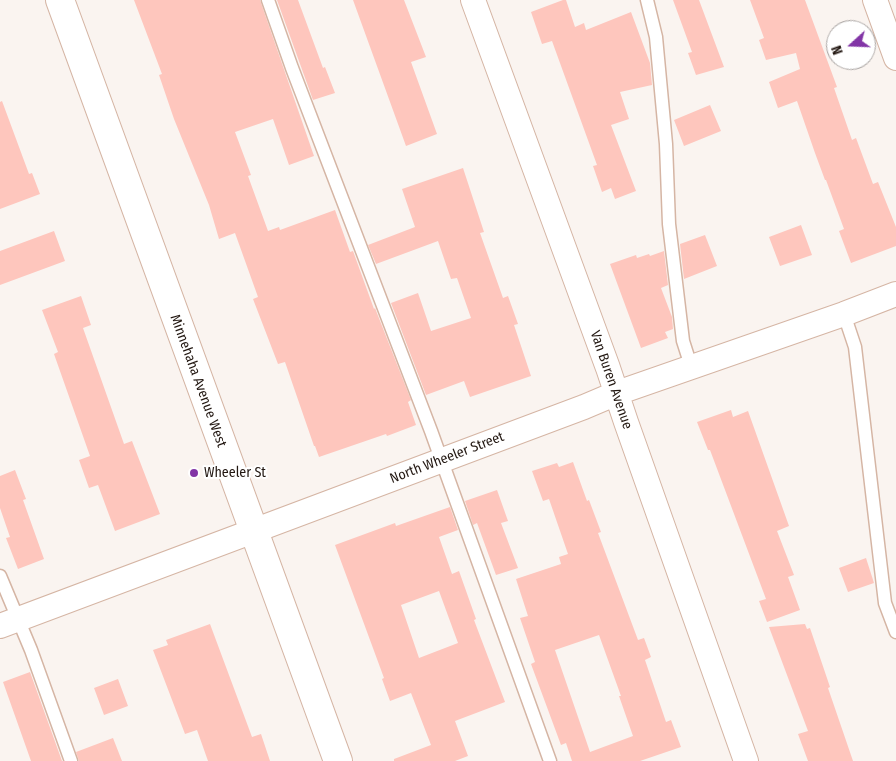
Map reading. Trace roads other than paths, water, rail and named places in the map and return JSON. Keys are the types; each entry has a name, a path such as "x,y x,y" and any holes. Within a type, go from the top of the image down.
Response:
{"street":[{"name":"Minnehaha Avenue West","path":"60,0 338,761"},
{"name":"Van Buren Avenue","path":"473,0 617,393 629,432 746,761"},
{"path":"874,0 896,58"},
{"name":"North Wheeler Street","path":"10,623 617,393 896,294"}],"lane":[{"path":"268,0 441,460 550,761"},
{"path":"647,0 656,37 666,144 669,224 683,341 692,366"},
{"path":"844,314 854,347 886,603 896,632"},
{"path":"0,576 10,623 70,761"}],"place":[{"name":"Wheeler St","path":"194,473"}]}
